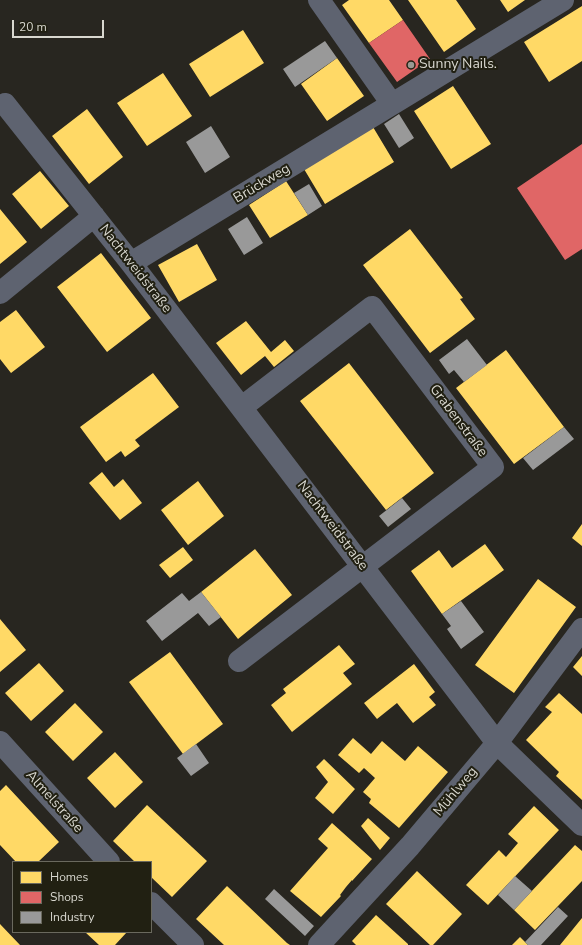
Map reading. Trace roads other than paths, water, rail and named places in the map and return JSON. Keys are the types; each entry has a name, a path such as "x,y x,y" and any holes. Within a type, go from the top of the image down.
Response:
{"street":[{"path":"319,0 392,104"},
{"name":"Brückweg","path":"131,263 563,0"},
{"name":"Nachtweidstraße","path":"5,104 131,263 242,407 497,743 582,825"},
{"path":"0,293 94,216"},
{"name":"Grabenstraße","path":"239,661 493,466 372,307 242,407"},
{"name":"Mühlweg","path":"319,945 410,846 497,743 582,629"},
{"name":"Almelstraße","path":"0,742 108,861"},
{"path":"152,904 193,945"}],"place":[{"name":"Sunny Nails.","path":"411,65"}]}
